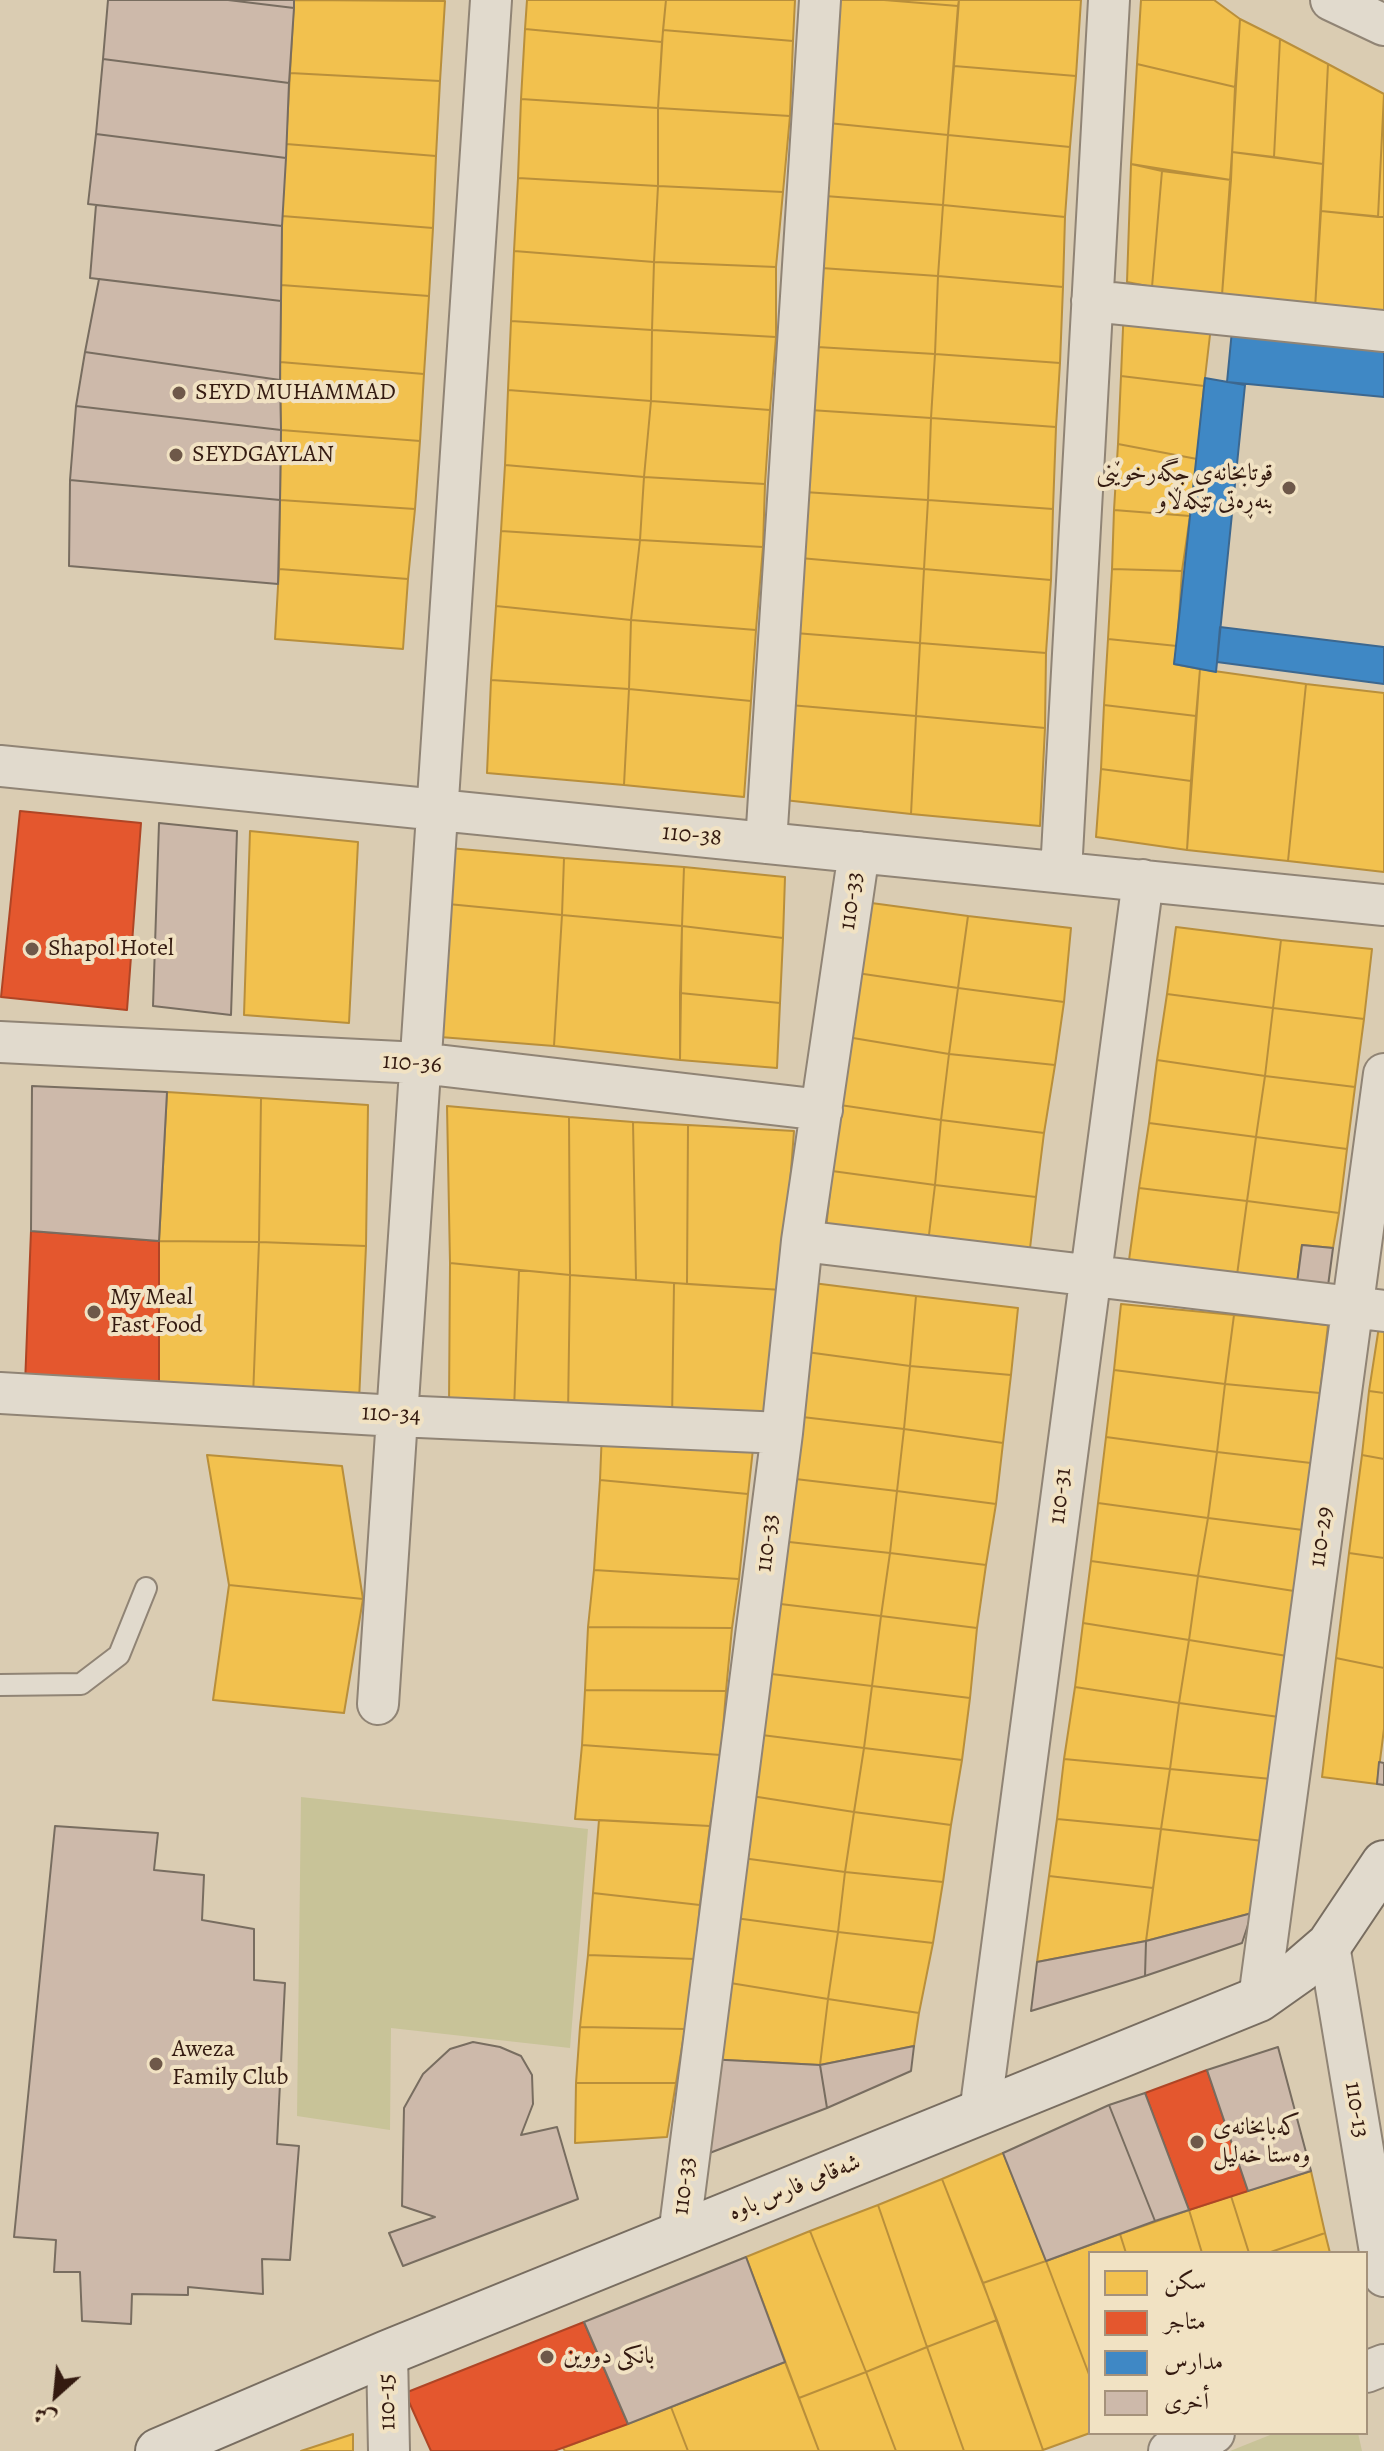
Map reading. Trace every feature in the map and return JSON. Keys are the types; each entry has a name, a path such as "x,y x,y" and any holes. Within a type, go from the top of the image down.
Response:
{"street":[{"path":"378,1704 491,0"},
{"path":"766,843 820,0"},
{"path":"1061,872 1109,0"},
{"path":"1331,0 1384,22"},
{"path":"1092,301 1384,331"},
{"name":"110-38","path":"0,766 1384,905"},
{"name":"110-33","path":"679,2235 782,1433 802,1241 859,852"},
{"name":"110-31","path":"980,2113 1143,880"},
{"name":"110-36","path":"0,1042 420,1063 822,1110"},
{"name":"110-29","path":"1259,1999 1368,1309 1384,1074"},
{"path":"802,1241 1368,1309"},
{"name":"110-34","path":"0,1393 397,1416 782,1433"},
{"name":"شەقامی فارس باوە","path":"158,2451 387,2353 1259,1999 1329,1945 1370,1902 1384,1863"},
{"name":"110-13","path":"1329,1945 1384,2275"},
{"name":"110-15","path":"387,2353 389,2451"},
{"path":"1169,2451 1209,2435"}],"lane":[{"path":"0,1685 81,1684 119,1655 146,1588"}],"shaded area":[{"path":"301,1797 588,1829 570,2048 391,2028 390,2130 297,2116"},
{"path":"1270,2435 1358,2435 1362,2451 1230,2451"}],"building: سكن":[{"path":"294,0 445,1 440,81 290,73"},
{"path":"527,0 666,0 662,42 525,29"},
{"path":"666,0 795,0 793,41 663,30"},
{"path":"836,0 958,6 948,135 828,123"},
{"path":"884,0 959,0 958,6"},
{"path":"959,0 1081,0 1076,76 954,66"},
{"path":"1141,0 1214,0 1240,19 1235,87 1137,64"},
{"path":"1240,19 1280,39 1274,157 1232,152"},
{"path":"525,29 662,42 658,108 521,99"},
{"path":"663,30 793,41 790,116 658,108"},
{"path":"1280,39 1328,64 1323,164 1274,157"},
{"path":"1137,64 1235,87 1231,180 1131,164"},
{"path":"1328,64 1384,94 1378,217 1321,211"},
{"path":"954,66 1076,76 1070,147 948,135"},
{"path":"290,73 440,81 436,156 286,144"},
{"path":"1384,94 1384,217 1378,217"},
{"path":"521,99 658,108 658,186 518,178"},
{"path":"658,108 790,116 783,192 658,186"},
{"path":"828,123 948,135 943,205 825,196"},
{"path":"948,135 1070,147 1065,217 943,205"},
{"path":"286,144 436,156 433,228 282,216"},
{"path":"1232,152 1323,164 1315,309 1222,295"},
{"path":"1131,164 1162,171 1152,287 1127,282"},
{"path":"1162,171 1231,180 1222,295 1152,287"},
{"path":"518,178 658,186 654,262 514,251"},
{"path":"658,186 783,192 776,267 654,262"},
{"path":"825,196 943,205 938,276 821,268"},
{"path":"943,205 1065,217 1063,287 938,276"},
{"path":"1321,211 1384,217 1384,316 1315,309"},
{"path":"282,216 433,228 429,296 281,285"},
{"path":"514,251 654,262 652,330 511,321"},
{"path":"654,262 776,267 776,337 652,330"},
{"path":"821,268 938,276 935,354 817,347"},
{"path":"938,276 1063,287 1060,363 935,354"},
{"path":"281,285 429,296 424,374 280,362"},
{"path":"1124,305 1212,318 1204,386 1121,376"},
{"path":"511,321 652,330 651,401 508,390"},
{"path":"652,330 776,337 770,410 651,401"},
{"path":"817,347 935,354 931,418 810,410"},
{"path":"935,354 1060,363 1056,427 931,418"},
{"path":"280,362 424,374 420,441 281,430"},
{"path":"1121,376 1204,386 1197,459 1118,444"},
{"path":"508,390 651,401 644,477 505,465"},
{"path":"651,401 770,410 765,484 644,477"},
{"path":"810,410 931,418 928,500 804,492"},
{"path":"931,418 1056,427 1053,509 928,500"},
{"path":"281,430 420,441 415,509 280,500"},
{"path":"1118,444 1197,459 1190,516 1114,510"},
{"path":"505,465 644,477 640,540 501,531"},
{"path":"644,477 765,484 763,547 640,540"},
{"path":"804,492 928,500 924,569 800,558"},
{"path":"280,500 415,509 408,579 279,569"},
{"path":"928,500 1053,509 1051,580 924,569"},
{"path":"1114,510 1190,516 1182,571 1112,569"},
{"path":"501,531 640,540 631,620 496,606"},
{"path":"640,540 763,547 756,630 631,620"},
{"path":"800,558 924,569 920,643 795,633"},
{"path":"279,569 408,579 403,649 275,639"},
{"path":"924,569 1051,580 1046,653 920,643"},
{"path":"1112,569 1182,571 1177,646 1108,639"},
{"path":"496,606 631,620 629,689 491,680"},
{"path":"631,620 756,630 751,701 629,689"},
{"path":"795,633 920,643 916,716 790,705"},
{"path":"1108,639 1177,646 1174,664 1200,669 1196,716 1104,705"},
{"path":"920,643 1046,653 1045,728 916,716"},
{"path":"1200,669 1306,684 1288,861 1187,850"},
{"path":"491,680 629,689 624,785 487,773"},
{"path":"1306,684 1384,693 1384,872 1288,861"},
{"path":"629,689 751,701 744,797 624,785"},
{"path":"790,705 916,716 911,814 784,800"},
{"path":"1104,705 1196,716 1191,781 1101,769"},
{"path":"916,716 1045,728 1040,826 911,814"},
{"path":"1101,769 1191,781 1187,850 1096,837"},
{"path":"250,831 358,842 349,1023 244,1015"},
{"path":"449,848 564,858 562,915 448,904"},
{"path":"564,858 684,867 682,926 562,915"},
{"path":"684,867 785,877 783,938 682,926"},
{"path":"864,902 968,916 958,988 857,973"},
{"path":"448,904 562,915 554,1046 440,1037"},
{"path":"562,915 682,926 680,1060 554,1046"},
{"path":"968,916 1071,928 1064,1002 958,988"},
{"path":"682,926 783,938 780,1003 680,993"},
{"path":"1176,927 1281,940 1273,1008 1167,994"},
{"path":"1281,940 1372,949 1364,1019 1273,1008"},
{"path":"857,973 958,988 949,1054 847,1037"},
{"path":"958,988 1064,1002 1055,1065 949,1054"},
{"path":"680,993 780,1003 777,1068 680,1060"},
{"path":"1167,994 1273,1008 1265,1076 1157,1060"},
{"path":"1273,1008 1364,1019 1355,1087 1265,1076"},
{"path":"847,1037 949,1054 941,1120 840,1105"},
{"path":"949,1054 1055,1065 1044,1133 941,1120"},
{"path":"1157,1060 1265,1076 1256,1137 1149,1123"},
{"path":"1265,1076 1355,1087 1347,1149 1256,1137"},
{"path":"167,1092 261,1098 259,1242 159,1241"},
{"path":"261,1098 368,1105 366,1246 259,1242"},
{"path":"840,1105 941,1120 935,1185 832,1171"},
{"path":"447,1106 569,1117 570,1275 450,1263"},
{"path":"569,1117 633,1122 636,1280 570,1275"},
{"path":"941,1120 1044,1133 1036,1197 935,1185"},
{"path":"633,1122 688,1125 687,1284 636,1280"},
{"path":"1149,1123 1256,1137 1247,1201 1139,1188"},
{"path":"688,1125 794,1131 782,1290 687,1284"},
{"path":"1256,1137 1347,1149 1339,1213 1247,1201"},
{"path":"832,1171 935,1185 928,1243 826,1229"},
{"path":"935,1185 1036,1197 1029,1257 928,1243"},
{"path":"1139,1188 1247,1201 1237,1275 1129,1260"},
{"path":"1247,1201 1339,1213 1333,1248 1302,1245 1297,1283 1237,1275"},
{"path":"159,1241 259,1242 253,1397 159,1390"},
{"path":"259,1242 366,1246 359,1401 253,1397"},
{"path":"450,1263 519,1270 514,1411 449,1407"},
{"path":"519,1270 570,1275 568,1415 514,1411"},
{"path":"570,1275 674,1283 672,1422 568,1415"},
{"path":"805,1282 916,1296 910,1366 799,1351"},
{"path":"674,1283 782,1290 776,1426 672,1422"},
{"path":"916,1296 1018,1308 1011,1375 910,1366"},
{"path":"1121,1304 1234,1315 1225,1384 1114,1370"},
{"path":"1234,1315 1328,1325 1320,1393 1225,1384"},
{"path":"1380,1320 1384,1321 1384,1393 1369,1391"},
{"path":"799,1351 910,1366 904,1429 794,1416"},
{"path":"910,1366 1011,1375 1003,1443 904,1429"},
{"path":"1114,1370 1225,1384 1217,1452 1106,1437"},
{"path":"1225,1384 1320,1393 1311,1463 1217,1452"},
{"path":"1369,1391 1384,1393 1384,1459 1362,1455"},
{"path":"794,1416 904,1429 897,1491 787,1478"},
{"path":"904,1429 1003,1443 996,1504 897,1491"},
{"path":"602,1431 754,1440 748,1494 600,1480"},
{"path":"1106,1437 1217,1452 1208,1518 1098,1503"},
{"path":"1217,1452 1311,1463 1303,1530 1208,1518"},
{"path":"207,1455 342,1466 363,1599 229,1585"},
{"path":"1362,1455 1384,1459 1384,1558 1349,1553"},
{"path":"787,1478 897,1491 890,1553 780,1541"},
{"path":"600,1480 748,1494 739,1579 594,1570"},
{"path":"897,1491 996,1504 986,1565 890,1553"},
{"path":"1098,1503 1208,1518 1198,1576 1091,1561"},
{"path":"1208,1518 1303,1530 1294,1591 1198,1576"},
{"path":"780,1541 890,1553 881,1616 772,1603"},
{"path":"890,1553 986,1565 977,1628 881,1616"},
{"path":"1349,1553 1384,1558 1384,1668 1336,1658"},
{"path":"1091,1561 1198,1576 1189,1640 1083,1623"},
{"path":"594,1570 739,1579 732,1628 588,1627"},
{"path":"1198,1576 1294,1591 1287,1656 1189,1640"},
{"path":"229,1585 363,1599 344,1713 213,1700"},
{"path":"772,1603 881,1616 872,1686 763,1673"},
{"path":"881,1616 977,1628 970,1698 872,1686"},
{"path":"1083,1623 1189,1640 1179,1703 1075,1687"},
{"path":"588,1627 732,1628 726,1691 585,1690"},
{"path":"1189,1640 1287,1656 1279,1717 1179,1703"},
{"path":"1336,1658 1384,1668 1384,1729 1377,1784 1322,1777"},
{"path":"763,1673 872,1686 864,1748 754,1734"},
{"path":"872,1686 970,1698 962,1760 864,1748"},
{"path":"1075,1687 1179,1703 1170,1769 1064,1759"},
{"path":"585,1690 726,1691 721,1755 582,1745"},
{"path":"1179,1703 1279,1717 1271,1779 1170,1769"},
{"path":"754,1734 864,1748 854,1812 745,1795"},
{"path":"582,1745 721,1755 710,1826 575,1819"},
{"path":"864,1748 962,1760 951,1825 854,1812"},
{"path":"1064,1759 1170,1769 1161,1829 1057,1819"},
{"path":"1170,1769 1271,1779 1263,1841 1161,1829"},
{"path":"745,1795 854,1812 845,1872 735,1857"},
{"path":"854,1812 951,1825 943,1882 845,1872"},
{"path":"1057,1819 1161,1829 1153,1888 1049,1876"},
{"path":"599,1820 710,1826 700,1905 593,1893"},
{"path":"1161,1829 1263,1841 1252,1913 1146,1941"},
{"path":"735,1857 845,1872 838,1932 728,1917"},
{"path":"845,1872 943,1882 933,1943 838,1932"},
{"path":"1049,1876 1153,1888 1146,1941 1037,1962"},
{"path":"593,1893 700,1905 695,1959 588,1955"},
{"path":"728,1917 838,1932 828,1999 718,1981"},
{"path":"838,1932 933,1943 919,2013 828,1999"},
{"path":"588,1955 695,1959 685,2029 580,2027"},
{"path":"718,1981 828,1999 820,2065 707,2059"},
{"path":"828,1999 919,2013 914,2046 820,2065"},
{"path":"580,2027 685,2029 676,2083 576,2083"},
{"path":"576,2083 676,2083 667,2137 575,2143"},
{"path":"1003,2153 1046,2261 983,2283 942,2179"},
{"path":"1311,2171 1325,2233 1274,2251 1248,2251 1231,2196"},
{"path":"942,2179 997,2320 927,2347 878,2205"},
{"path":"1231,2196 1248,2251 1201,2251 1189,2210"},
{"path":"878,2205 927,2347 866,2372 810,2231"},
{"path":"1189,2210 1201,2251 1125,2251 1120,2234"},
{"path":"810,2231 866,2372 799,2398 746,2257"},
{"path":"1325,2233 1330,2251 1274,2251"},
{"path":"1120,2234 1125,2251 1088,2251 1088,2372 1046,2261"},
{"path":"1046,2261 1088,2372 1088,2434 1043,2450 983,2283"},
{"path":"997,2320 1041,2451 964,2451 927,2347"},
{"path":"927,2347 964,2451 896,2451 866,2372"},
{"path":"785,2362 819,2451 688,2451 671,2407"},
{"path":"866,2372 896,2451 819,2451 799,2398"},
{"path":"671,2407 688,2451 565,2451 563,2448"},
{"path":"353,2434 353,2451 301,2451"}],"building: متاجر":[{"path":"20,811 141,823 127,1010 1,997"},
{"name":"My Meal Fast Food","path":"31,1231 159,1241 159,1390 25,1384"},
{"name":"کەبابخانەی وەستا خەلیل","path":"1207,2070 1248,2191 1189,2210 1145,2093"},
{"name":"بانکی دووین","path":"584,2322 628,2424 554,2451 431,2451 405,2393"}],"building: مدارس":[{"path":"1233,320 1384,337 1384,397 1227,382"},
{"path":"1205,378 1245,385 1216,672 1174,664"},
{"path":"1220,627 1384,647 1384,684 1217,662"}],"building: أخرى":[{"path":"108,0 228,0 294,8 289,83 103,59"},
{"path":"228,0 294,0 294,8"},
{"path":"103,59 289,83 286,158 96,134"},
{"path":"96,134 286,158 282,226 88,204"},
{"path":"96,205 282,226 281,301 90,278"},
{"path":"99,279 281,301 280,380 85,352"},
{"name":"SEYD MUHAMMAD","path":"85,352 280,380 281,430 76,406"},
{"name":"SEYDGAYLAN","path":"76,406 281,430 280,500 70,480"},
{"path":"70,480 280,500 278,584 69,566"},
{"path":"159,823 237,831 231,1015 153,1006"},
{"path":"32,1086 167,1092 159,1241 31,1231"},
{"path":"1302,1245 1333,1248 1328,1286 1297,1283"},
{"path":"1379,1762 1384,1763 1384,1785 1377,1784"},
{"name":"Aweza Family Club","path":"55,1826 158,1833 154,1870 204,1875 202,1920 254,1929 254,1980 285,1983 277,2144 299,2146 290,2260 262,2259 263,2294 188,2287 188,2295 132,2294 131,2324 82,2321 80,2272 54,2272 56,2240 14,2237"},
{"path":"1252,1913 1242,1943 1145,1976 1146,1941"},
{"path":"1146,1941 1145,1976 1031,2011 1037,1962"},
{"path":"473,2042 500,2047 521,2056 532,2075 533,2104 521,2135 557,2127 578,2199 403,2266 389,2233 435,2217 402,2206 404,2108 423,2074 450,2049"},
{"path":"914,2046 911,2071 827,2108 820,2065"},
{"path":"1278,2047 1311,2171 1248,2191 1207,2070"},
{"path":"707,2059 820,2065 827,2108 694,2159"},
{"path":"1145,2093 1189,2210 1155,2221 1109,2105"},
{"path":"1109,2105 1155,2221 1046,2261 1003,2153"},
{"path":"746,2257 785,2362 628,2424 584,2322"}],"place":[{"name":"SEYD MUHAMMAD","path":"179,393"},
{"name":"SEYDGAYLAN","path":"176,455"},
{"name":"قوتابخانەی جگەرخوێنی بنەڕەتی تێکەڵاو","path":"1289,488"},
{"name":"Shapol Hotel","path":"32,949"},
{"name":"My Meal Fast Food","path":"94,1312"},
{"name":"Aweza Family Club","path":"156,2064"},
{"name":"کەبابخانەی وەستا خەلیل","path":"1197,2142"},
{"name":"بانکی دووین","path":"547,2357"}]}
